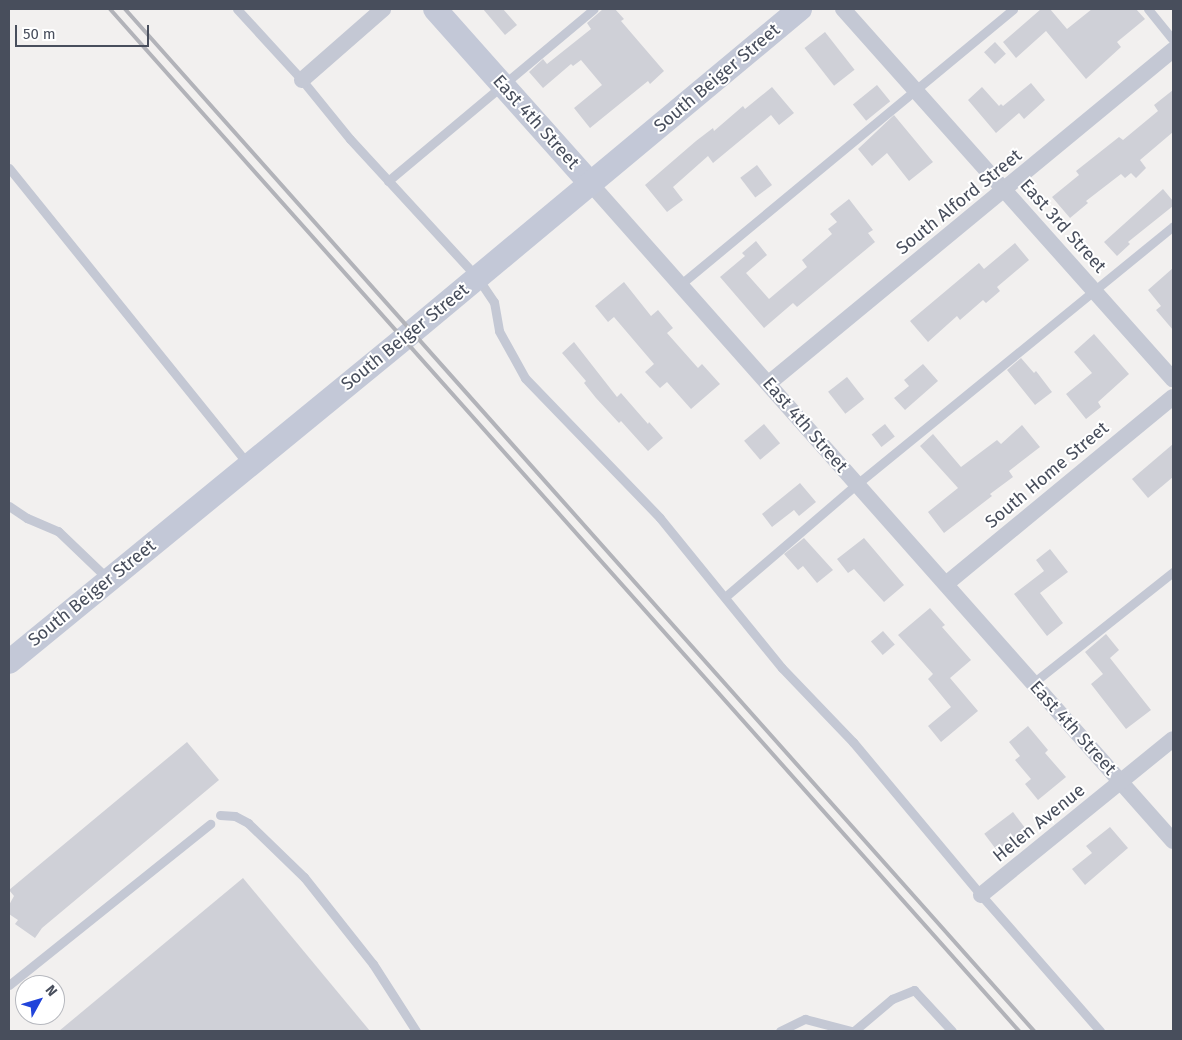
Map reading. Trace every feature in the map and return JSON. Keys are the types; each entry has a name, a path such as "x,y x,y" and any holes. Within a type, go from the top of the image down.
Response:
{"street":[{"path":"302,80 383,9"},
{"name":"East 4th Street","path":"435,9 769,383 856,484 1173,841"},
{"name":"South Beiger Street","path":"9,662 800,9"},
{"name":"East 3rd Street","path":"843,9 1173,379"},
{"name":"South Alford Street","path":"769,383 1173,50"},
{"name":"South Home Street","path":"946,584 1173,397"},
{"name":"Helen Avenue","path":"982,895 1173,739"}],"lane":[{"path":"237,9 302,80 350,139 477,277 494,302 499,331 525,378 660,518 782,668 852,742 1100,1031"},
{"path":"388,181 594,9"},
{"path":"681,284 1013,9"},
{"path":"1148,9 1173,40"},
{"path":"9,168 249,465"},
{"path":"725,597 856,484 1173,226"},
{"path":"9,506 27,518 58,531 108,580"},
{"path":"1033,683 1173,572"},
{"path":"220,815 235,816 248,823 304,877 373,964 416,1031"},
{"path":"9,986 210,824"},
{"path":"780,1031 805,1020 852,1031 892,999 914,990 952,1031"}],"building":[{"path":"483,9 503,9 517,25 505,35"},
{"path":"603,9 615,9 624,19 621,21 664,71 650,84 648,81 590,128 574,108 602,85 581,60 573,66 571,64 543,88 529,72 543,59 547,64 591,29 587,23"},
{"path":"1041,9 1050,9 1067,29 1092,9 1136,9 1145,19 1117,42 1121,47 1086,79 1046,31 1016,58 1003,42"},
{"path":"825,32 855,70 834,86 805,48"},
{"path":"995,42 1006,54 995,64 984,52"},
{"path":"1031,83 1045,100 1024,119 1019,113 996,133 968,100 982,87 999,106 1001,104 1003,106"},
{"path":"877,85 890,101 866,121 853,105"},
{"path":"772,87 794,113 779,125 771,115 713,163 708,156 673,187 683,200 667,212 645,185 696,141 713,128 714,131 743,106 745,109"},
{"path":"1173,90 1173,132 1140,160 1146,168 1136,178 1131,173 1125,178 1121,174 1086,201 1088,203 1070,218 1052,197 1079,175 1076,171 1119,137 1123,140 1158,111 1154,105"},
{"path":"894,115 933,162 909,181 887,153 872,166 858,149"},
{"path":"757,165 772,185 755,198 740,178"},
{"path":"1163,189 1173,201 1173,206 1128,242 1130,244 1117,256 1104,242"},
{"path":"849,199 873,230 868,233 875,242 797,307 793,303 764,328 720,277 745,256 742,253 756,241 767,255 746,273 769,299 807,267 802,260 832,234 828,229 837,222 830,214"},
{"path":"1015,243 1029,260 997,287 1000,291 986,303 983,300 960,320 957,316 928,342 910,321 979,263 984,269"},
{"path":"1173,268 1173,330 1156,310 1161,306 1148,290"},
{"path":"624,282 651,316 658,310 673,328 667,333 698,368 702,364 720,384 691,409 667,382 660,388 645,372 654,364 614,317 608,322 595,306"},
{"path":"1094,334 1129,374 1098,402 1101,407 1086,419 1066,394 1092,373 1074,352"},
{"path":"574,342 617,397 621,393 663,438 648,451 621,421 619,423 596,398 584,383 586,381 562,353"},
{"path":"1021,358 1034,373 1036,371 1052,392 1035,405 1007,370"},
{"path":"923,364 938,381 905,410 894,398 909,386 904,380"},
{"path":"847,377 864,399 845,414 828,392"},
{"path":"764,424 780,443 760,460 744,441"},
{"path":"885,424 895,437 881,447 872,434"},
{"path":"1022,425 1040,447 1009,471 1013,477 990,494 992,496 944,533 928,512 958,488 920,446 933,434 961,467 997,440 1001,444"},
{"path":"1173,444 1173,477 1148,498 1132,479"},
{"path":"800,483 816,502 799,516 794,510 772,527 762,514"},
{"path":"804,538 833,570 817,583 803,566 798,570 784,554"},
{"path":"864,538 904,585 884,602 854,569 848,573 837,559"},
{"path":"1050,549 1068,572 1040,593 1063,623 1047,636 1014,594 1044,571 1036,560"},
{"path":"930,608 945,625 942,627 971,660 950,678 978,711 941,742 928,726 951,707 928,679 933,674 898,635"},
{"path":"883,631 895,645 883,655 871,641"},
{"path":"1106,634 1119,650 1110,658 1151,710 1126,729 1091,684 1103,674 1085,652"},
{"path":"1028,726 1048,750 1045,753 1066,777 1038,800 1025,784 1031,779 1015,760 1020,756 1009,742"},
{"path":"187,742 219,780 42,928 35,938 15,924 18,920 9,914 9,905 14,896 9,890"},
{"path":"1013,812 1026,829 997,850 984,834"},
{"path":"1110,827 1128,848 1085,885 1072,869 1092,853 1086,846"},
{"path":"243,878 370,1031 59,1031"}],"railway":[{"path":"110,9 1019,1031"},
{"path":"125,9 1034,1031"}]}
